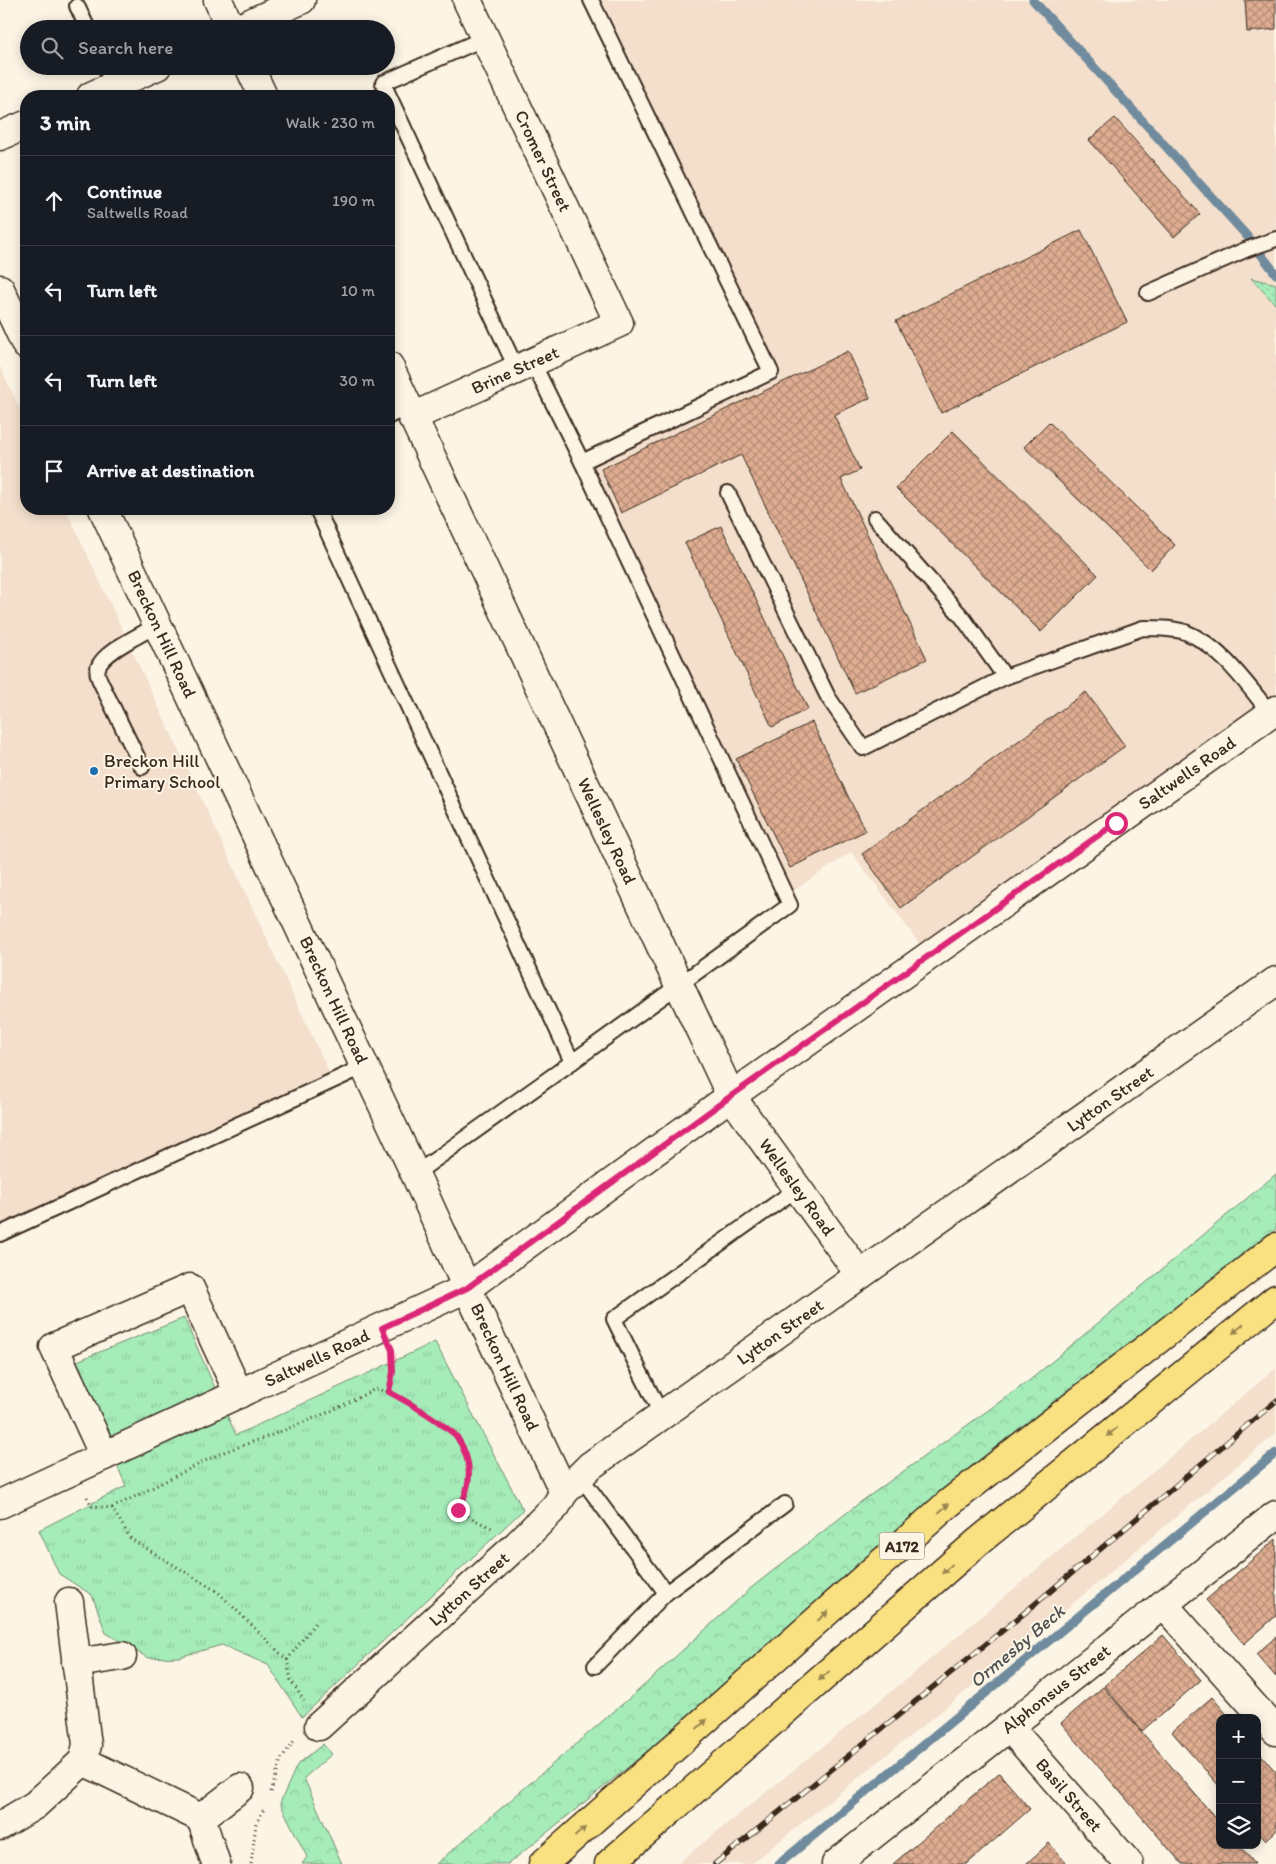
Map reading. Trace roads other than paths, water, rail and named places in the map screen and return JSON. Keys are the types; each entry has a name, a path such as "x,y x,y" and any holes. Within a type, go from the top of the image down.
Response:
{"highway":[{"name":"A172","path":"543,1864 949,1503 1276,1247"},
{"name":"A172","path":"609,1864 979,1541 1276,1299"}],"street":[{"path":"218,0 227,20"},
{"path":"257,20 301,0"},
{"name":"Cromer Street","path":"467,0 619,323"},
{"path":"107,86 134,75"},
{"path":"253,75 260,90"},
{"path":"0,136 20,128"},
{"path":"0,289 20,332"},
{"name":"Brine Street","path":"403,413 525,367 619,323"},
{"name":"Wellesley Road","path":"395,386 403,413 679,984 731,1096 860,1275"},
{"name":"Breckon Hill Road","path":"106,515 416,1174 467,1288 572,1484"},
{"name":"Saltwells Road","path":"0,1504 467,1288 731,1096 1274,715"},
{"name":"Lytton Street","path":"319,1726 518,1544 556,1506 572,1484 590,1466 1276,982"},
{"path":"104,1456 54,1347 190,1288 240,1394"},
{"name":"Alphonsus Street","path":"836,1864 1276,1515"},
{"path":"0,1826 35,1805 83,1761 87,1745 68,1602"},
{"path":"1164,1604 1276,1731"},
{"path":"76,1663 122,1656"},
{"name":"Basil Street","path":"1009,1726 1129,1864"},
{"path":"83,1761 201,1818 216,1864"},
{"path":"201,1818 240,1788"}],"lane":[{"path":"582,462 771,372 591,0"},
{"path":"77,6 84,20"},
{"path":"386,90 383,83 486,38"},
{"path":"395,107 525,367 582,462 790,905 416,1174"},
{"path":"1148,293 1272,240"},
{"path":"728,494 828,697 863,748 1005,677 1143,628 1165,628 1185,632 1200,640 1216,651 1274,715"},
{"path":"320,515 572,1062"},
{"path":"875,518 963,618 1005,677"},
{"path":"142,767 101,683 98,668 110,653 158,625"},
{"path":"0,1234 365,1066"},
{"path":"662,1416 614,1319 798,1188"},
{"path":"572,1484 666,1593"},
{"path":"595,1666 666,1593 785,1504"}],"waterway":[{"path":"1033,0 1247,236 1276,274"},
{"name":"Ormesby Beck","path":"779,1864 1276,1453"}],"railway":[{"path":"715,1864 1028,1610 1276,1401"}],"place":[{"name":"Breckon Hill Primary School","path":"94,771"}]}
